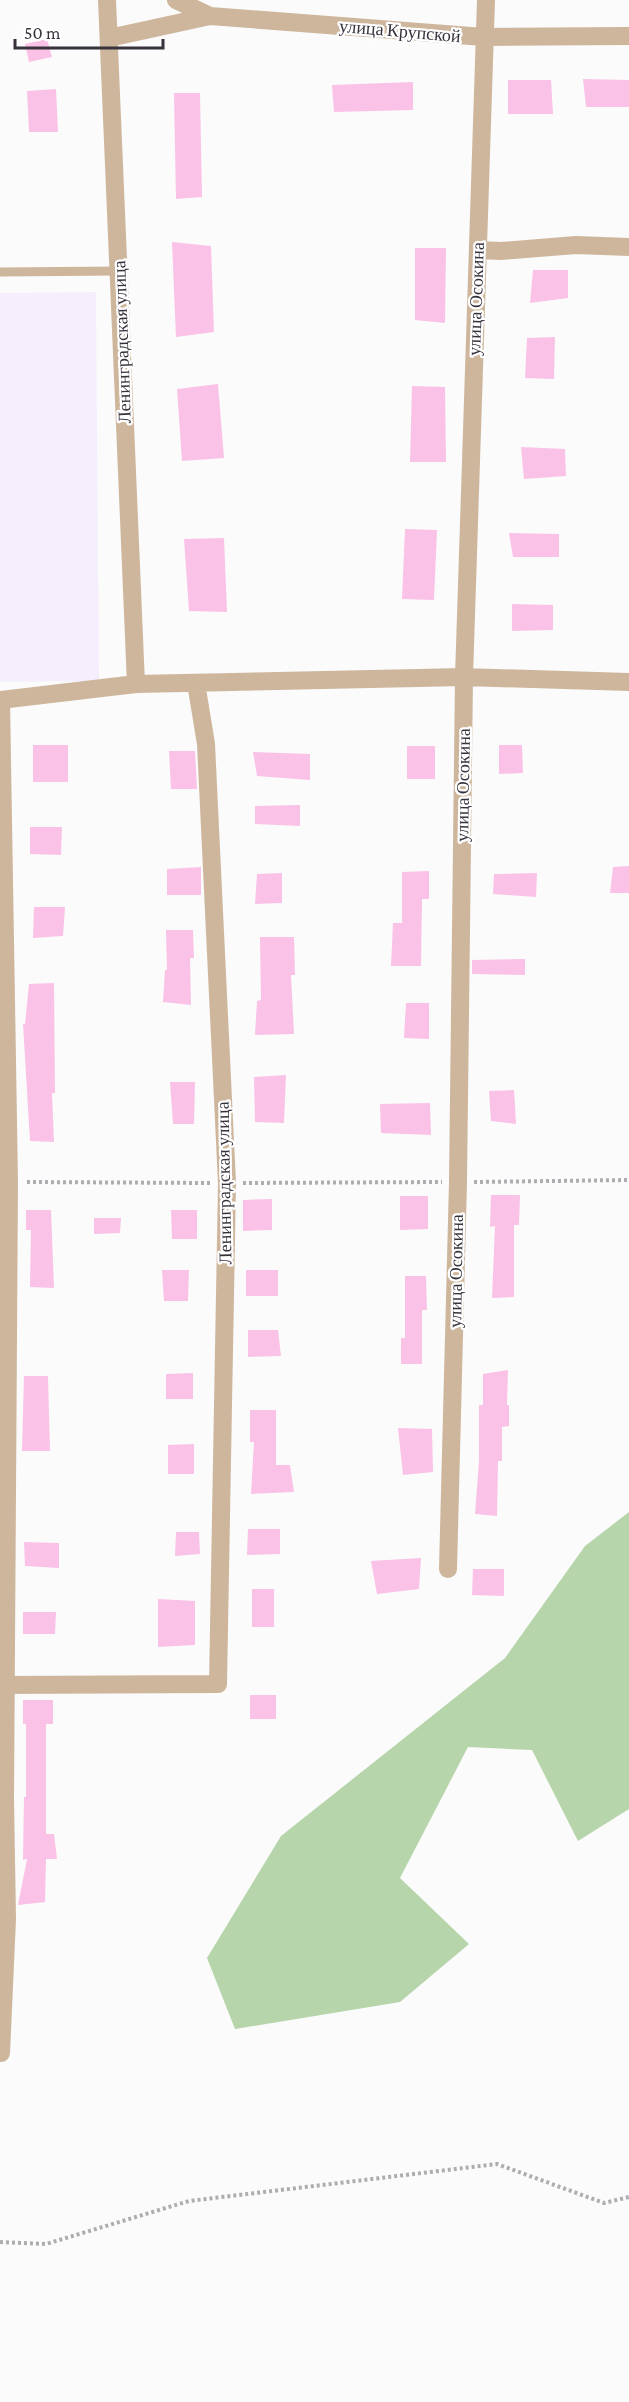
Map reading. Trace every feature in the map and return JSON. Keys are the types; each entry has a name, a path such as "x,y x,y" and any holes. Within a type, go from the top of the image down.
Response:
{"street":[{"name":"Ленинградская улица","path":"107,0 136,684"},
{"name":"улица Крупской","path":"176,0 210,16 484,37 629,36"},
{"name":"улица Осокина","path":"448,1569 458,1182 464,676 486,0"},
{"path":"109,38 210,16"},
{"path":"478,250 501,251 576,245 629,247"},
{"path":"1,2053 7,1919 3,1685 9,1182 1,700 136,684 464,676 629,682"},
{"name":"Ленинградская улица","path":"3,1685 218,1684 227,1183 206,744 196,683"}],"lane":[{"path":"0,272 120,270"}],"path":[{"path":"9,1182 629,1180"},
{"path":"0,2242 46,2244 189,2200 497,2164 604,2202 629,2198"}],"shaded area":[{"path":"96,292 99,681 0,682 0,293"}],"green space":[{"path":"629,1512 629,1809 578,1841 532,1750 468,1747 400,1878 469,1944 400,2002 235,2029 207,1958 281,1836 505,1658 585,1546"}],"building":[{"path":"47,39 52,57 29,62 25,44"},
{"path":"583,79 629,80 629,107 586,107"},
{"path":"508,80 551,80 553,114 508,114"},
{"path":"413,82 413,110 334,112 332,85"},
{"path":"56,89 58,132 29,132 27,91"},
{"path":"174,93 200,93 202,197 176,199"},
{"path":"172,242 211,246 214,332 176,337"},
{"path":"415,248 446,248 445,323 415,320"},
{"path":"533,270 568,270 568,298 530,303"},
{"path":"555,337 554,379 525,378 527,338"},
{"path":"218,384 224,458 182,461 177,389"},
{"path":"412,386 445,387 446,462 410,462"},
{"path":"521,447 565,449 566,476 524,479"},
{"path":"405,529 437,530 434,600 402,599"},
{"path":"509,533 559,534 559,557 513,557"},
{"path":"224,538 227,612 189,611 184,539"},
{"path":"512,604 553,605 553,630 512,631"},
{"path":"33,745 68,745 68,782 33,782"},
{"path":"499,745 522,745 523,773 499,774"},
{"path":"407,746 435,746 435,779 407,779"},
{"path":"169,751 195,751 197,789 171,789"},
{"path":"253,752 310,754 310,780 257,776"},
{"path":"300,805 300,826 255,824 255,806"},
{"path":"30,827 62,827 61,855 30,854"},
{"path":"629,866 629,893 610,893 613,867"},
{"path":"201,867 201,895 167,895 167,869"},
{"path":"429,871 429,899 422,899 421,966 391,966 393,923 402,923 402,872"},
{"path":"282,873 282,903 255,904 257,874"},
{"path":"537,873 536,897 493,894 494,874"},
{"path":"34,907 65,907 63,936 33,938"},
{"path":"166,930 193,930 194,958 190,958 191,1005 163,1002 165,970 167,970"},
{"path":"260,937 294,937 295,975 291,975 294,1034 255,1035 257,1001 261,1000"},
{"path":"525,959 525,975 472,974 472,960"},
{"path":"54,983 55,1093 52,1093 54,1142 30,1141 23,1024 25,1024 29,984"},
{"path":"406,1003 429,1003 429,1039 404,1038"},
{"path":"286,1075 284,1123 255,1122 254,1077"},
{"path":"170,1082 195,1082 194,1124 173,1124"},
{"path":"514,1090 516,1124 491,1121 489,1091"},
{"path":"430,1103 431,1135 381,1133 380,1104"},
{"path":"491,1195 520,1195 519,1225 514,1225 514,1297 492,1298 495,1226 490,1227"},
{"path":"400,1196 428,1196 428,1229 400,1230"},
{"path":"272,1199 272,1230 243,1231 243,1200"},
{"path":"26,1210 51,1210 54,1288 30,1287 31,1230 26,1230"},
{"path":"171,1210 197,1210 197,1239 172,1239"},
{"path":"94,1218 121,1218 120,1233 94,1234"},
{"path":"162,1270 189,1270 188,1301 164,1301"},
{"path":"246,1270 278,1270 278,1296 246,1296"},
{"path":"405,1276 426,1276 427,1310 422,1310 422,1364 401,1364 401,1338 405,1338"},
{"path":"248,1330 278,1330 281,1356 248,1357"},
{"path":"508,1370 509,1426 502,1427 502,1461 498,1461 497,1516 475,1514 479,1461 479,1405 483,1405 483,1374"},
{"path":"193,1373 193,1399 166,1399 166,1374"},
{"path":"24,1376 48,1376 50,1451 22,1451"},
{"path":"250,1410 276,1410 276,1465 290,1465 294,1492 251,1494 254,1442 250,1442"},
{"path":"398,1428 432,1429 433,1472 403,1475"},
{"path":"194,1444 194,1474 168,1474 168,1445"},
{"path":"248,1529 280,1529 280,1554 247,1555"},
{"path":"176,1532 199,1532 200,1554 175,1556"},
{"path":"24,1542 59,1543 59,1568 25,1566"},
{"path":"421,1558 419,1589 377,1594 371,1561"},
{"path":"473,1569 504,1569 504,1596 472,1595"},
{"path":"252,1589 274,1589 274,1627 252,1627"},
{"path":"158,1599 195,1601 195,1645 158,1647"},
{"path":"23,1612 56,1612 55,1634 23,1634"},
{"path":"250,1695 276,1695 276,1719 250,1719"},
{"path":"23,1700 53,1700 53,1724 46,1724 46,1834 54,1834 57,1859 46,1859 45,1902 18,1905 27,1859 23,1860 26,1724 23,1724"}]}
